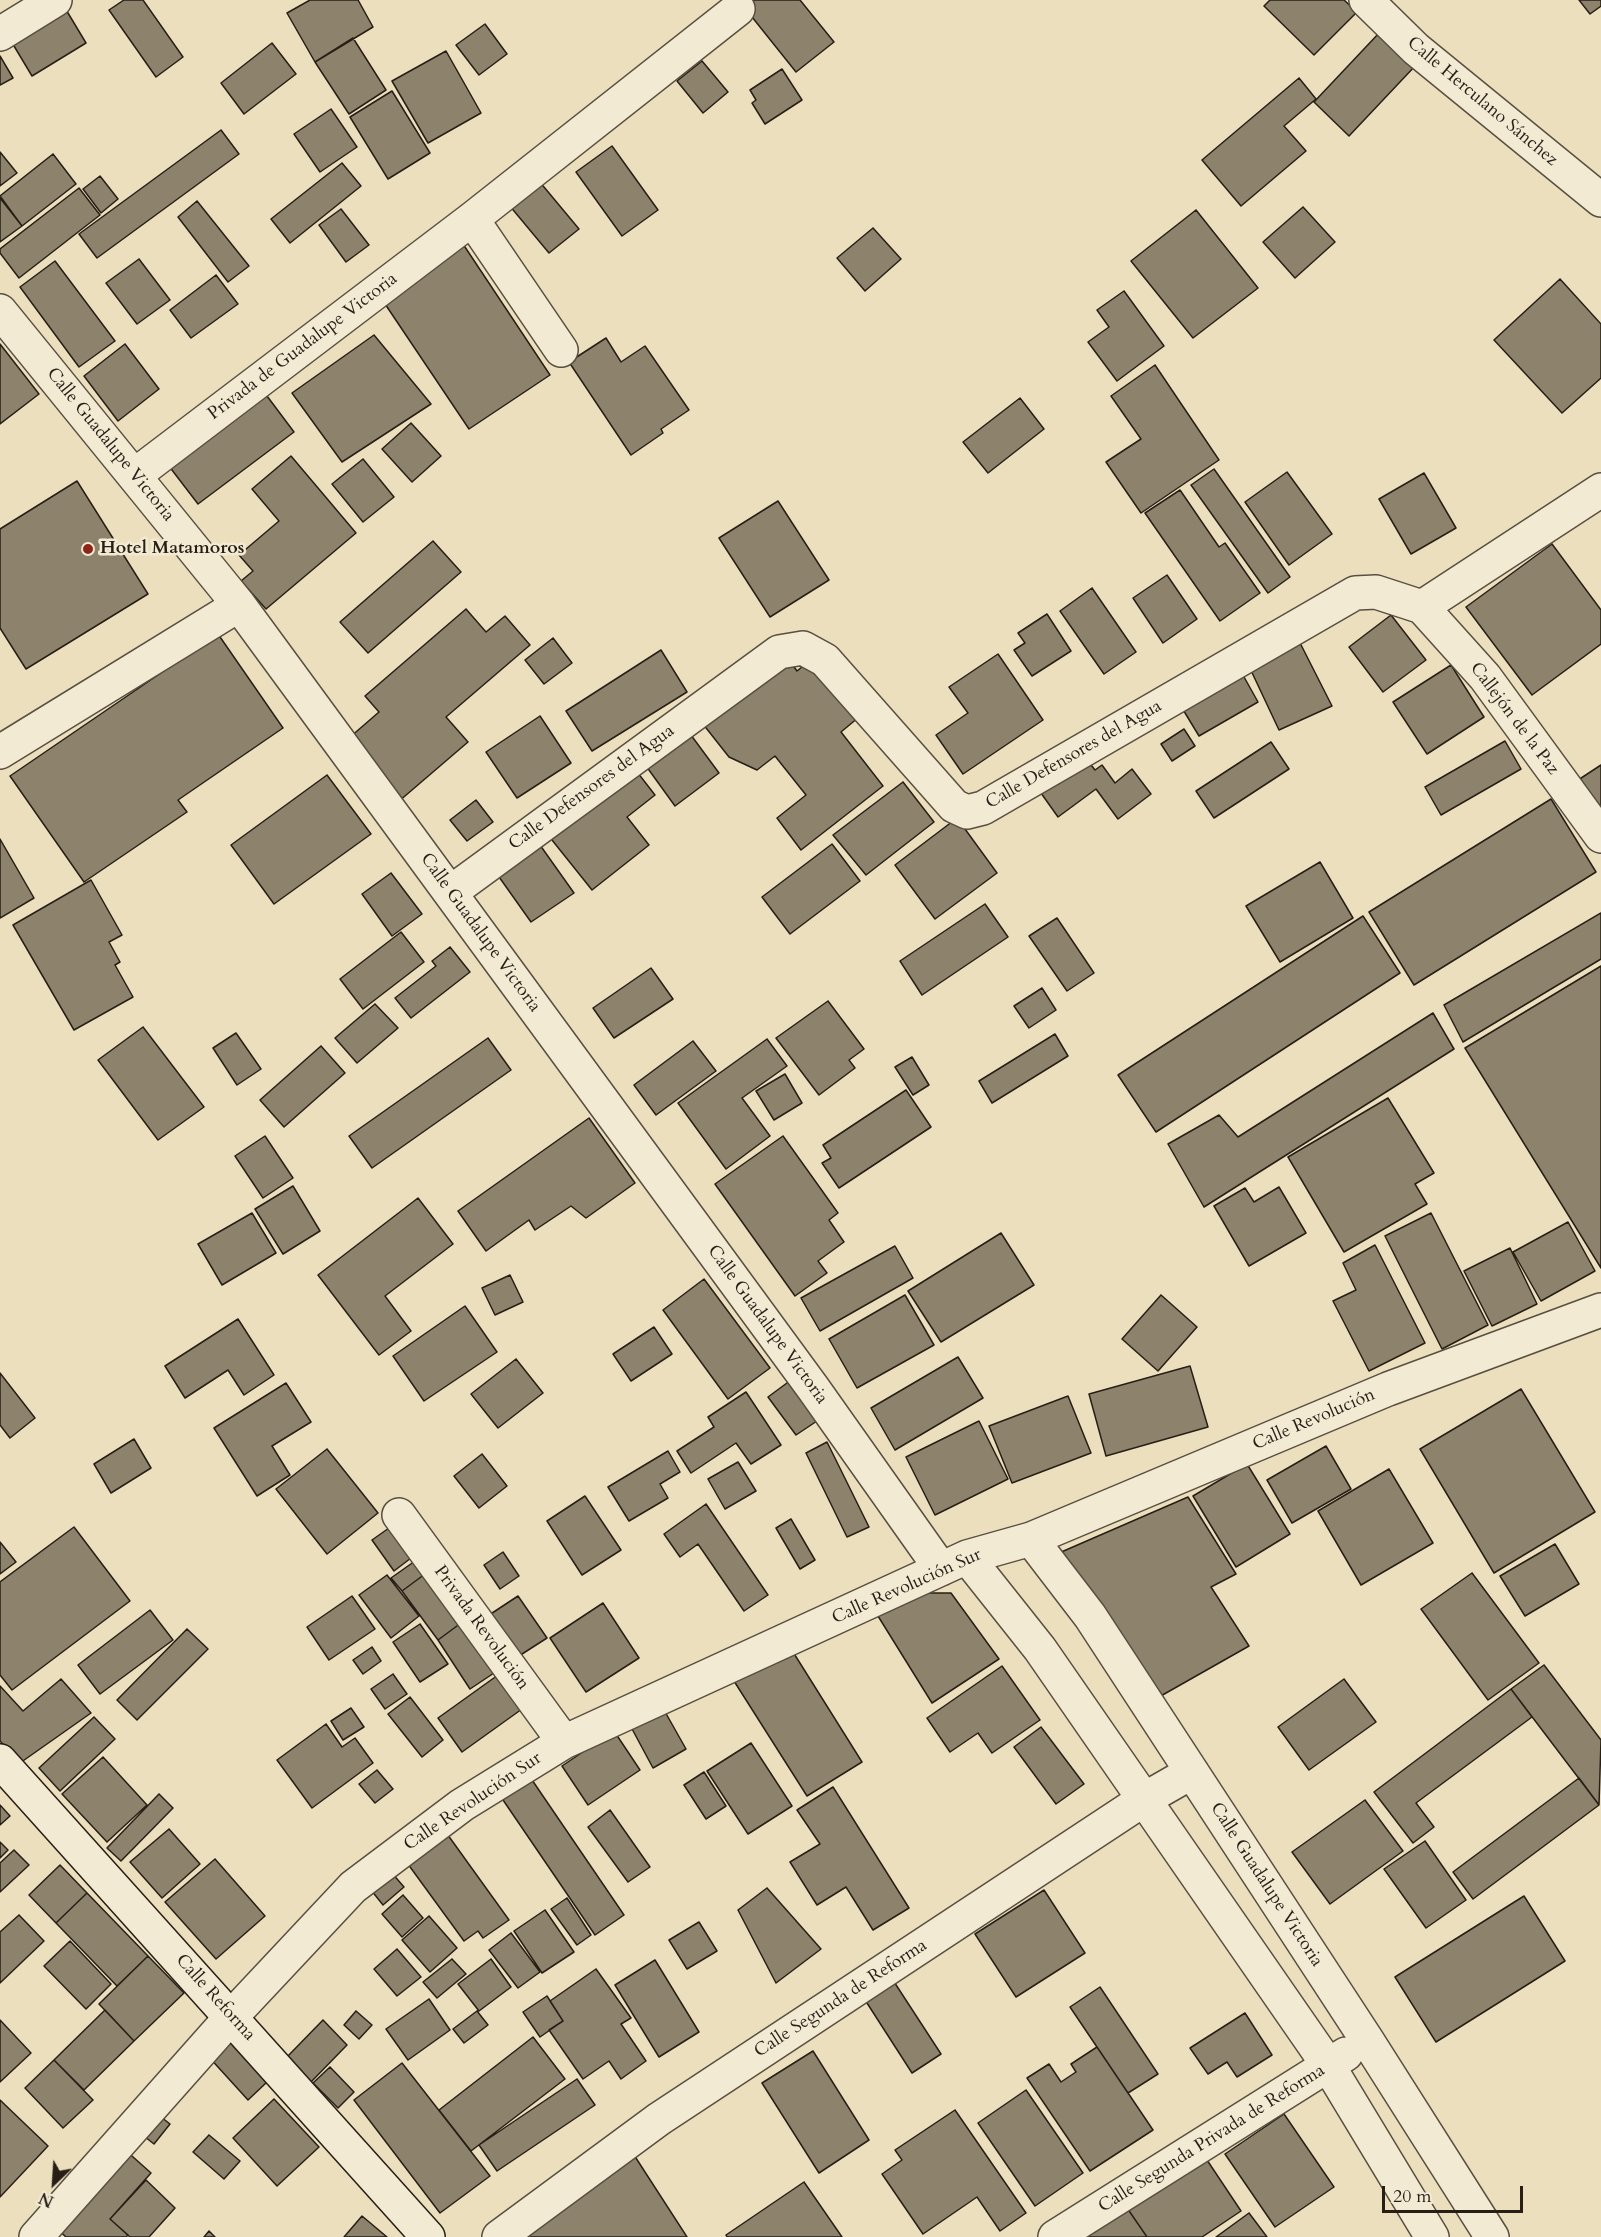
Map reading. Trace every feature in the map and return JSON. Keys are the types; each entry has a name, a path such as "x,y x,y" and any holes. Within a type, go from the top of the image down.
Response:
{"street":[{"path":"0,34 55,0"},
{"name":"Calle Herculano Sánchez","path":"1366,0 1416,49 1601,200"},
{"name":"Privada de Guadalupe Victoria","path":"135,475 472,219 738,9"},
{"path":"472,219 561,350"},
{"name":"Calle Guadalupe Victoria","path":"0,310 239,605 954,1563 1040,1649 1328,2065 1432,2237"},
{"path":"1422,607 1601,490"},
{"name":"Calle Defensores del Agua","path":"451,892 778,652 803,648 825,660 954,806 967,812 983,808 1354,594 1376,592 1422,607"},
{"path":"0,752 239,605"},
{"name":"Callejón de la Paz","path":"1422,607 1485,676 1601,836"},
{"name":"Calle Revolución","path":"1031,1539 1388,1389 1601,1310"},
{"name":"Privada Revolución","path":"399,1515 564,1742"},
{"name":"Calle Guadalupe Victoria","path":"1031,1539 1090,1616 1367,2040 1492,2237"},
{"name":"Calle Revolución Sur","path":"36,2237 232,2016 353,1887 462,1805 564,1742 954,1563 1031,1539"},
{"name":"Calle Reforma","path":"0,1761 429,2237"},
{"name":"Calle Segunda de Reforma","path":"499,2237 659,2119 1143,1800 1192,1772"},
{"name":"Calle Segunda Privada de Reforma","path":"1055,2237 1367,2040"}],"building":[{"path":"124,0 143,0 183,57 156,77 109,10"},
{"path":"310,0 358,0 373,27 315,62 287,13"},
{"path":"743,0 800,0 834,42 796,72 740,2"},
{"path":"1270,0 1344,0 1357,12 1314,55 1264,6"},
{"path":"1579,0 1601,0 1601,6 1590,14"},
{"path":"62,3 86,43 32,76 8,36"},
{"path":"485,24 507,54 479,75 456,45"},
{"path":"1380,32 1416,65 1349,136 1314,102"},
{"path":"353,38 386,90 349,114 315,62"},
{"path":"272,43 296,74 244,114 221,83"},
{"path":"446,51 481,113 428,143 392,81"},
{"path":"0,56 13,78 0,85"},
{"path":"702,61 728,92 703,113 677,81"},
{"path":"782,69 802,100 765,124 752,103 756,100 750,90"},
{"path":"1299,78 1316,99 1284,126 1306,151 1241,206 1202,160"},
{"path":"392,91 430,153 388,179 350,117"},
{"path":"331,109 357,147 320,172 294,134"},
{"path":"221,130 239,154 97,258 79,234"},
{"path":"612,146 658,210 622,236 576,172"},
{"path":"0,152 17,173 0,186"},
{"path":"53,154 76,184 22,226 0,196"},
{"path":"342,163 361,186 290,243 271,219"},
{"path":"100,176 118,199 101,213 83,189"},
{"path":"539,181 579,229 549,253 509,205"},
{"path":"79,188 100,215 19,278 0,253 0,249"},
{"path":"0,198 22,226 0,242"},
{"path":"197,201 249,266 228,282 178,217"},
{"path":"1303,207 1335,242 1295,278 1263,242"},
{"path":"341,209 369,245 346,262 319,225"},
{"path":"1196,210 1258,288 1193,338 1131,261"},
{"path":"873,228 901,259 865,291 837,258"},
{"path":"459,238 550,375 469,429 377,292"},
{"path":"139,259 170,300 137,324 106,283"},
{"path":"55,261 115,341 79,367 20,287"},
{"path":"216,275 238,304 191,338 170,310"},
{"path":"1560,279 1601,324 1601,378 1562,413 1494,340"},
{"path":"1124,291 1164,346 1117,381 1088,342 1109,327 1097,310"},
{"path":"374,335 431,404 342,462 292,393"},
{"path":"606,338 621,362 645,346 689,410 661,429 663,433 631,455 569,362"},
{"path":"0,344 39,394 0,424"},
{"path":"125,344 159,389 118,421 84,376"},
{"path":"1155,365 1219,460 1141,513 1106,462 1141,439 1111,396"},
{"path":"258,384 294,432 198,504 162,457"},
{"path":"1020,398 1044,429 988,473 963,442"},
{"path":"411,423 441,456 412,482 382,449"},
{"path":"291,456 356,533 266,609 241,581 253,571 239,555 279,521 252,489"},
{"path":"363,459 394,497 363,522 332,484"},
{"path":"1214,469 1290,577 1268,593 1191,485"},
{"path":"1287,472 1332,534 1289,565 1245,502"},
{"path":"1424,473 1456,528 1411,554 1379,499"},
{"path":"77,481 148,594 26,669 0,628 0,529"},
{"path":"1180,490 1219,547 1225,543 1260,593 1220,621 1145,513"},
{"path":"778,501 829,580 770,617 719,538"},
{"path":"433,541 461,572 368,653 340,622"},
{"path":"1552,544 1601,610 1601,644 1532,695 1466,607"},
{"path":"1167,575 1197,619 1163,643 1133,598"},
{"path":"1092,588 1136,652 1104,674 1060,611"},
{"path":"466,609 486,632 505,616 530,645 446,717 468,742 398,802 349,738 379,712 365,696"},
{"path":"1047,614 1071,651 1032,676 1014,650 1025,643 1018,633"},
{"path":"1391,615 1426,660 1383,692 1349,647"},
{"path":"1295,633 1332,706 1279,730 1247,662"},
{"path":"218,634 283,728 178,800 187,812 84,882 10,776"},
{"path":"553,638 572,663 544,684 525,660"},
{"path":"661,650 687,692 592,751 566,711"},
{"path":"784,653 797,671 813,658 859,717 841,732 883,786 801,850 777,818 806,795 775,756 757,770 729,757 699,719"},
{"path":"998,654 1043,720 963,774 936,735 968,713 949,687"},
{"path":"1451,665 1484,717 1427,754 1393,702"},
{"path":"1239,668 1258,702 1199,736 1179,703"},
{"path":"540,716 571,763 517,798 486,752"},
{"path":"685,727 719,773 675,806 641,759"},
{"path":"1184,729 1195,746 1172,761 1161,744"},
{"path":"1505,741 1521,769 1441,815 1425,787"},
{"path":"1271,742 1289,769 1214,818 1196,791"},
{"path":"1084,756 1095,770 1102,765 1115,783 1132,769 1151,794 1118,819 1096,789 1058,817 1036,786"},
{"path":"1601,765 1601,807 1588,816 1569,786"},
{"path":"634,768 655,795 627,817 649,845 592,890 548,835"},
{"path":"327,775 371,834 274,904 231,845"},
{"path":"903,782 934,822 866,875 833,835"},
{"path":"1551,799 1596,872 1414,985 1369,912"},
{"path":"476,800 493,822 467,841 450,820"},
{"path":"957,818 997,873 935,919 895,865"},
{"path":"535,838 574,893 531,922 492,867"},
{"path":"0,839 34,898 0,918"},
{"path":"832,844 860,881 790,934 762,897"},
{"path":"1320,862 1353,918 1280,962 1246,906"},
{"path":"391,873 422,914 392,936 362,894"},
{"path":"91,880 122,935 109,942 120,962 115,965 133,997 74,1030 13,925"},
{"path":"985,904 1008,937 922,995 900,961"},
{"path":"1601,913 1601,959 1463,1042 1444,1005"},
{"path":"1363,916 1400,973 1156,1132 1118,1075"},
{"path":"1057,918 1094,973 1067,991 1029,936"},
{"path":"401,932 424,962 363,1009 340,979"},
{"path":"450,947 470,972 411,1018 395,998 436,966 432,961"},
{"path":"1601,966 1601,1268 1465,1048"},
{"path":"651,968 673,999 614,1038 593,1008"},
{"path":"1042,988 1056,1010 1029,1028 1014,1006"},
{"path":"828,1001 864,1049 849,1060 855,1068 819,1095 776,1038"},
{"path":"375,1004 398,1028 357,1063 335,1038"},
{"path":"1433,1013 1454,1049 1204,1207 1168,1144 1219,1115 1238,1137"},
{"path":"143,1027 204,1107 158,1140 98,1060"},
{"path":"236,1033 261,1069 237,1085 213,1048"},
{"path":"1055,1034 1068,1056 992,1103 979,1081"},
{"path":"488,1038 511,1070 372,1168 349,1136"},
{"path":"767,1039 787,1066 742,1098 770,1136 726,1169 678,1103"},
{"path":"693,1041 716,1071 656,1115 634,1085"},
{"path":"321,1046 345,1073 284,1127 260,1100"},
{"path":"912,1057 929,1085 913,1095 895,1067"},
{"path":"785,1074 802,1103 774,1120 756,1091"},
{"path":"906,1090 931,1127 839,1188 822,1163 831,1158 823,1145"},
{"path":"1388,1098 1434,1173 1415,1184 1427,1204 1344,1252 1288,1157"},
{"path":"589,1118 635,1183 586,1218 571,1206 535,1230 529,1220 486,1251 458,1211"},
{"path":"265,1136 293,1178 263,1198 235,1156"},
{"path":"783,1136 838,1213 829,1220 844,1242 818,1261 827,1273 795,1296 715,1184"},
{"path":"293,1186 320,1231 283,1254 255,1209"},
{"path":"1279,1187 1306,1233 1249,1266 1214,1206 1245,1188 1254,1202"},
{"path":"418,1198 453,1244 385,1296 411,1331 379,1355 318,1275"},
{"path":"252,1213 276,1253 222,1285 198,1244"},
{"path":"1431,1213 1488,1325 1442,1349 1385,1236"},
{"path":"1568,1222 1595,1271 1541,1301 1513,1252"},
{"path":"1001,1233 1034,1285 941,1342 908,1291"},
{"path":"1375,1245 1425,1343 1369,1371 1333,1301 1356,1290 1343,1263"},
{"path":"895,1246 913,1278 820,1331 801,1298"},
{"path":"1510,1248 1537,1304 1492,1326 1464,1271"},
{"path":"510,1275 523,1302 495,1315 482,1288"},
{"path":"704,1279 770,1368 728,1399 663,1310"},
{"path":"905,1295 934,1345 857,1388 829,1339"},
{"path":"1161,1295 1197,1327 1158,1371 1122,1339"},
{"path":"465,1306 497,1352 424,1401 393,1356"},
{"path":"238,1319 274,1375 244,1395 228,1370 185,1398 165,1366"},
{"path":"654,1327 672,1354 631,1381 613,1354"},
{"path":"958,1357 983,1398 895,1450 871,1408"},
{"path":"516,1359 543,1393 498,1428 471,1394"},
{"path":"1190,1366 1208,1427 1106,1456 1089,1394"},
{"path":"0,1373 35,1418 10,1438 0,1425"},
{"path":"791,1380 820,1419 796,1435 768,1397"},
{"path":"286,1383 311,1422 272,1446 290,1475 257,1496 214,1428"},
{"path":"1521,1389 1595,1512 1494,1573 1420,1449"},
{"path":"746,1392 781,1445 751,1464 736,1443 691,1473 677,1451 714,1427 708,1417"},
{"path":"1068,1396 1091,1453 1012,1483 989,1426"},
{"path":"979,1421 1008,1479 935,1515 906,1457"},
{"path":"134,1439 151,1468 111,1493 94,1464"},
{"path":"827,1442 869,1527 847,1537 806,1453"},
{"path":"1326,1446 1351,1489 1292,1523 1267,1480"},
{"path":"327,1449 378,1513 327,1554 276,1489"},
{"path":"668,1451 680,1472 660,1484 668,1498 629,1521 608,1487"},
{"path":"482,1454 507,1486 479,1508 454,1476"},
{"path":"738,1462 756,1491 725,1509 708,1479"},
{"path":"1247,1464 1290,1534 1236,1567 1193,1496"},
{"path":"1389,1469 1433,1543 1361,1585 1318,1511"},
{"path":"585,1496 621,1550 582,1575 547,1521"},
{"path":"1188,1497 1236,1574 1211,1587 1249,1646 1159,1697 1059,1553"},
{"path":"706,1504 768,1595 744,1611 698,1544 680,1557 664,1534"},
{"path":"791,1519 815,1560 800,1569 776,1528"},
{"path":"74,1527 130,1601 12,1690 0,1675 0,1582"},
{"path":"389,1528 411,1558 394,1571 372,1540"},
{"path":"0,1542 16,1562 0,1574"},
{"path":"1555,1544 1579,1584 1525,1616 1500,1576"},
{"path":"503,1552 519,1576 500,1589 484,1565"},
{"path":"415,1561 425,1574 402,1591 391,1578"},
{"path":"1472,1573 1539,1663 1488,1700 1421,1609"},
{"path":"425,1574 461,1623 438,1640 402,1591"},
{"path":"387,1575 419,1616 391,1638 359,1595"},
{"path":"908,1593 951,1593 999,1659 932,1703 873,1608"},
{"path":"352,1596 375,1629 329,1660 307,1627"},
{"path":"518,1596 547,1638 508,1663 480,1621"},
{"path":"603,1603 639,1658 586,1692 550,1638"},
{"path":"150,1610 173,1640 100,1694 78,1665"},
{"path":"461,1623 494,1673 470,1689 438,1640"},
{"path":"420,1624 448,1664 420,1682 393,1642"},
{"path":"187,1629 208,1649 137,1720 117,1700"},
{"path":"788,1644 862,1762 807,1796 727,1670"},
{"path":"372,1647 381,1661 363,1674 353,1660"},
{"path":"1544,1665 1601,1740 1599,1805 1511,1689"},
{"path":"1002,1666 1040,1720 992,1753 978,1733 950,1752 927,1718"},
{"path":"393,1674 407,1694 385,1709 371,1689"},
{"path":"498,1675 522,1709 462,1752 438,1718"},
{"path":"61,1679 91,1713 20,1763 0,1741 0,1686 23,1711"},
{"path":"1344,1679 1376,1722 1309,1770 1278,1727"},
{"path":"1511,1689 1532,1717 1416,1803 1434,1827 1413,1843 1374,1792"},
{"path":"410,1697 443,1740 422,1757 388,1714"},
{"path":"351,1708 364,1727 343,1740 331,1721"},
{"path":"664,1710 686,1749 653,1768 631,1727"},
{"path":"94,1717 115,1739 60,1791 39,1768"},
{"path":"326,1724 342,1747 355,1738 373,1763 312,1808 277,1760"},
{"path":"1041,1727 1084,1784 1056,1804 1014,1747"},
{"path":"614,1731 640,1770 588,1805 562,1766"},
{"path":"751,1743 792,1806 748,1834 707,1771"},
{"path":"103,1757 147,1805 107,1842 62,1794"},
{"path":"377,1770 393,1789 375,1803 359,1784"},
{"path":"704,1772 726,1806 706,1819 684,1785"},
{"path":"530,1777 624,1915 595,1935 501,1797"},
{"path":"1579,1778 1599,1805 1473,1899 1453,1872"},
{"path":"833,1787 909,1908 873,1930 846,1887 817,1905 790,1862 820,1844 797,1810"},
{"path":"159,1794 173,1808 121,1861 107,1848"},
{"path":"1365,1800 1403,1851 1330,1904 1292,1852"},
{"path":"0,1805 10,1816 0,1825"},
{"path":"610,1810 650,1867 628,1882 588,1827"},
{"path":"169,1829 200,1864 162,1898 130,1862"},
{"path":"445,1831 509,1920 483,1938 478,1931 464,1941 405,1860"},
{"path":"1425,1841 1466,1900 1426,1928 1384,1869"},
{"path":"0,1842 8,1850 0,1858"},
{"path":"14,1850 29,1865 0,1892 0,1863"},
{"path":"215,1859 265,1916 216,1959 165,1902"},
{"path":"60,1865 87,1893 56,1923 29,1895"},
{"path":"391,1872 404,1887 383,1905 371,1890"},
{"path":"767,1888 821,1949 776,1983 738,1910"},
{"path":"1044,1890 1085,1953 1016,1997 975,1934"},
{"path":"87,1893 148,1956 117,1986 56,1923"},
{"path":"403,1895 423,1918 402,1937 382,1914"},
{"path":"1524,1896 1565,1961 1436,2042 1395,1977"},
{"path":"567,1898 591,1935 577,1945 551,1909"},
{"path":"545,1910 574,1952 542,1973 514,1931"},
{"path":"19,1915 44,1941 0,1983 0,1932"},
{"path":"429,1916 457,1948 430,1972 402,1940"},
{"path":"699,1922 717,1951 687,1969 669,1940"},
{"path":"511,1933 540,1972 518,1988 489,1950"},
{"path":"70,1941 111,1984 86,2009 44,1966"},
{"path":"397,1949 421,1977 397,1996 374,1969"},
{"path":"148,1956 184,1993 134,2041 99,2004"},
{"path":"452,1959 466,1974 437,1998 423,1982"},
{"path":"491,1959 511,1987 479,2011 458,1984"},
{"path":"655,1960 699,2032 659,2057 615,1985"},
{"path":"596,1969 631,2018 621,2024 646,2061 621,2079 609,2061 583,2079 549,2030 563,2021 550,2001"},
{"path":"887,1971 941,2054 912,2073 858,1989"},
{"path":"1100,1987 1158,2074 1128,2093 1070,2007"},
{"path":"547,1996 563,2021 540,2037 523,2012"},
{"path":"429,1999 450,2030 408,2060 386,2029"},
{"path":"105,2010 134,2041 84,2090 54,2060"},
{"path":"356,2011 372,2025 359,2039 344,2025"},
{"path":"477,2011 488,2025 464,2043 453,2029"},
{"path":"1245,2013 1272,2055 1237,2077 1227,2062 1208,2074 1190,2048"},
{"path":"0,2020 31,2053 0,2082"},
{"path":"323,2020 347,2045 310,2083 285,2059"},
{"path":"533,2037 565,2079 471,2151 439,2110"},
{"path":"228,2040 267,2082 248,2100 208,2056"},
{"path":"1097,2047 1153,2130 1090,2171 1027,2078 1049,2064 1061,2082 1076,2072 1071,2064"},
{"path":"813,2051 869,2140 819,2173 762,2083"},
{"path":"54,2060 93,2100 63,2128 25,2088"},
{"path":"402,2063 490,2176 440,2213 354,2100"},
{"path":"330,2067 354,2092 338,2108 313,2083"},
{"path":"577,2079 595,2105 497,2171 479,2145"},
{"path":"1026,2090 1083,2173 1035,2206 978,2123"},
{"path":"274,2099 319,2147 277,2186 233,2138"},
{"path":"0,2100 48,2146 0,2197"},
{"path":"955,2110 1026,2213 1000,2231 977,2197 923,2234 882,2174 902,2160 895,2150"},
{"path":"156,2113 170,2124 154,2144 140,2133"},
{"path":"1284,2114 1334,2187 1275,2227 1225,2154"},
{"path":"209,2135 240,2161 224,2179 193,2152"},
{"path":"123,2148 151,2173 110,2219 128,2235 126,2237 66,2237 53,2225"},
{"path":"1203,2154 1241,2211 1202,2237 1147,2237 1125,2205"},
{"path":"634,2155 687,2237 514,2237"},
{"path":"146,2180 175,2208 149,2237 130,2237 110,2219"},
{"path":"804,2182 842,2237 727,2237 726,2235"},
{"path":"1125,2205 1147,2237 1078,2237"},
{"path":"1249,2213 1267,2237 1216,2237"},
{"path":"362,2216 387,2237 344,2237"},
{"path":"209,2231 215,2237 204,2237"}],"place":[{"name":"Hotel Matamoros","path":"88,549"}]}
